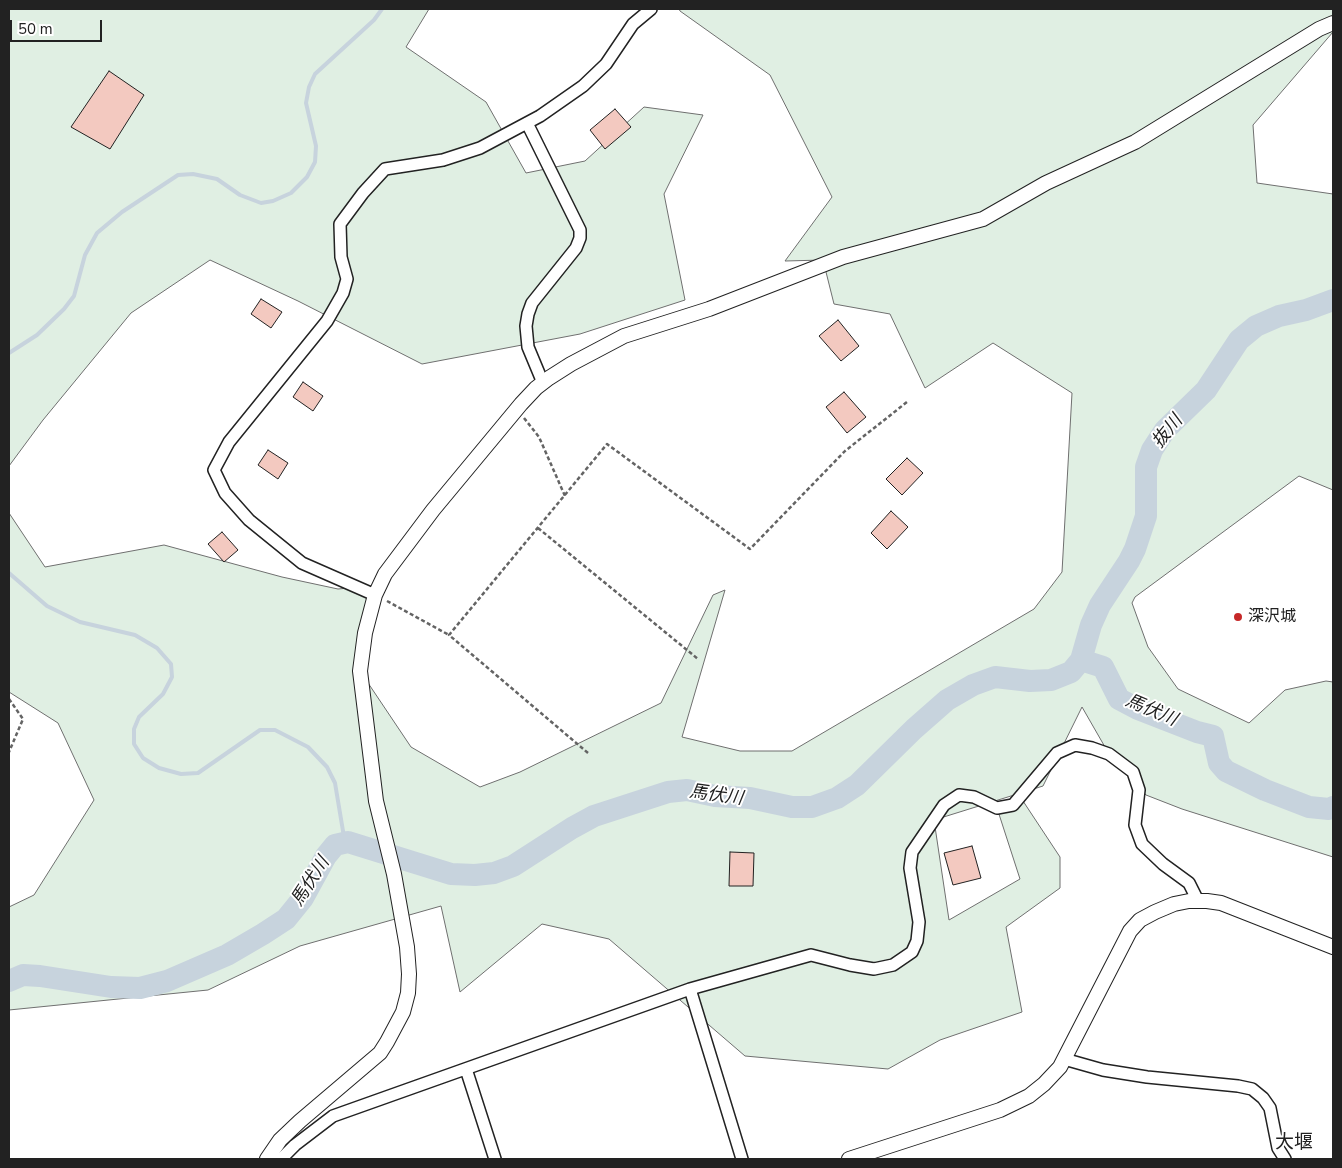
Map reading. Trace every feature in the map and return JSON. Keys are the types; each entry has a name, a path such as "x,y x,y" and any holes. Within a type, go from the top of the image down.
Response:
{"street":[{"path":"375,595 302,564 249,520 225,493 214,470 228,442 328,321 343,293 348,279 341,257 340,224 363,193 385,170 442,160 480,148 540,116 583,86 606,64 633,24 651,9"},
{"path":"268,1159 280,1140 380,1053 403,1012 408,993 407,947 394,874 376,801 360,671 365,633 375,595 385,574 433,510 536,388 571,364 624,336 709,309 842,257 983,219 1046,183 1134,142 1318,29 1333,23"},
{"path":"527,123 580,230 580,238 576,248 532,303 528,314 526,326 528,347 543,382"},
{"path":"281,1159 295,1145 333,1116 690,989 811,954 874,970 893,966 912,952 916,941 919,922 910,868 912,852 944,805 959,795 974,797 997,808 1013,805 1056,753 1075,745 1109,754 1133,772 1139,790 1135,825 1142,844 1163,864 1189,883 1198,901"},
{"path":"849,1159 1000,1110 1029,1096 1044,1084 1060,1067 1130,931 1140,920 1155,912 1174,904 1198,901 1221,903 1333,947"},
{"path":"690,989 742,1159"},
{"path":"1064,1059 1103,1070 1138,1076 1252,1089 1263,1098 1270,1108 1278,1148 1285,1159"},
{"path":"466,1069 495,1159"}],"path":[{"path":"449,635 607,444 750,549 845,451 907,402"},
{"path":"517,409 540,437 565,496"},
{"path":"538,528 698,659"},
{"path":"375,595 449,635 588,753"},
{"path":"9,699 23,719 9,752"}],"green space":[{"path":"9,9 429,9 406,47 486,102 526,173 585,161 644,107 703,115 664,194 685,300 580,334 422,364 298,301 210,260 131,313 43,420 9,466"},
{"path":"679,9 1333,9 1333,32 1253,125 1257,183 1333,194 1333,490 1299,476 1135,597 1132,603 1148,647 1178,689 1249,723 1285,690 1326,681 1333,682 1333,857 1182,809 1146,795 1109,754 1082,707 1043,786 934,820 949,920 1020,879 997,808 1023,801 1060,857 1060,888 1006,927 1022,1012 940,1040 888,1069 745,1056 609,939 542,924 460,992 441,906 300,946 208,990 9,1010 9,907 34,895 94,800 58,723 9,692 9,513 45,567 164,545 282,577 338,589 371,586 360,671 411,747 480,787 520,772 661,703 713,595 725,590 682,737 740,751 792,751 1034,609 1062,572 1072,393 993,343 925,388 890,314 834,304 823,260 785,261 832,197 770,75"}],"building":[{"path":"109,71 144,95 110,149 71,127"},
{"path":"615,109 631,127 605,149 590,130"},
{"path":"261,299 282,312 271,328 251,314"},
{"path":"838,320 859,346 841,361 819,336"},
{"path":"303,382 323,396 313,411 293,397"},
{"path":"844,392 866,417 847,433 826,407"},
{"path":"268,450 288,463 278,479 258,465"},
{"path":"907,458 923,473 902,495 886,479"},
{"path":"891,511 908,527 887,549 871,533"},
{"path":"222,532 238,550 224,562 208,544"},
{"path":"972,846 981,878 953,885 944,853"},
{"path":"730,852 754,853 753,886 729,886"}],"waterway":[{"path":"9,353 37,335 64,309 74,296 85,255 97,233 122,212 178,175 193,174 217,179 240,195 261,203 273,201 291,193 307,177 315,162 316,146 306,103 309,87 315,74 374,20 382,9"},
{"name":"馬伏川","path":"9,981 23,975 111,987 140,988 167,981 227,955 286,919 303,898 326,856 335,845 348,842 451,874 475,875 494,873 513,866 594,816 668,792 687,790 715,796 750,798 792,807 812,807 837,798 857,785 914,729 947,700 973,685 995,677 1030,681 1051,680 1071,672 1081,660 1091,625 1100,605 1135,549 1146,516 1146,467 1152,450 1165,430 1206,390 1239,340 1256,326 1279,316 1306,310 1333,300"},
{"path":"9,573 47,606 80,622 135,635 157,648 171,664 172,677 163,694 139,717 134,729 134,744 143,758 159,768 181,774 198,773 260,730 275,730 308,747 327,767 335,783 345,843"},
{"name":"馬伏川","path":"1081,660 1103,667 1119,699 1138,709 1197,732 1213,736 1219,763 1226,771 1265,790 1309,807 1329,809 1333,807"}],"place":[{"name":"深沢城","path":"1238,617"}],"district":[{"name":"大堰","path":"1294,1143"}],"water label":[{"name":"抜川","path":"1168,432"}]}
